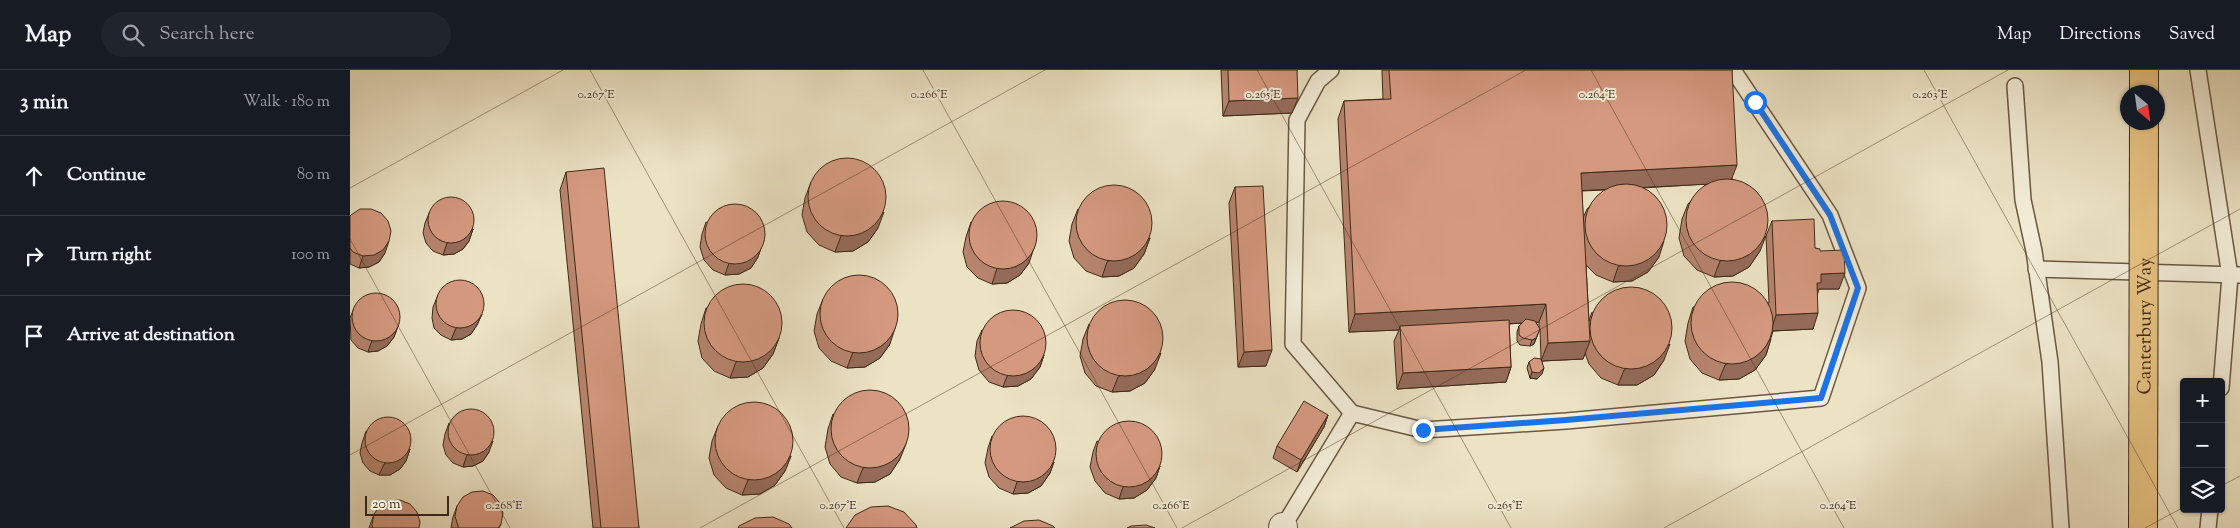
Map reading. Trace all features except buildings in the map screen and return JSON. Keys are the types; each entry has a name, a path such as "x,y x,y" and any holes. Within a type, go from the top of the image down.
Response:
{"highway":[{"path":"2144,70 2144,85"},
{"name":"Canterbury Way","path":"2143,528 2144,130"}],"lane":[{"path":"1331,70 1318,81 1297,120 1293,344 1352,413 1423,430 1821,398 1858,288 1830,215 1733,70"},
{"path":"2198,70 2235,276 2222,378"},
{"path":"2015,86 2023,200 2050,362 2061,528"},
{"path":"2036,269 2235,276"},
{"path":"1283,528 1352,413"},
{"path":"2208,528 2210,513"}],"route":[{"path":"1423,430 1821,398 1858,288 1830,215 1755,102"}]}
